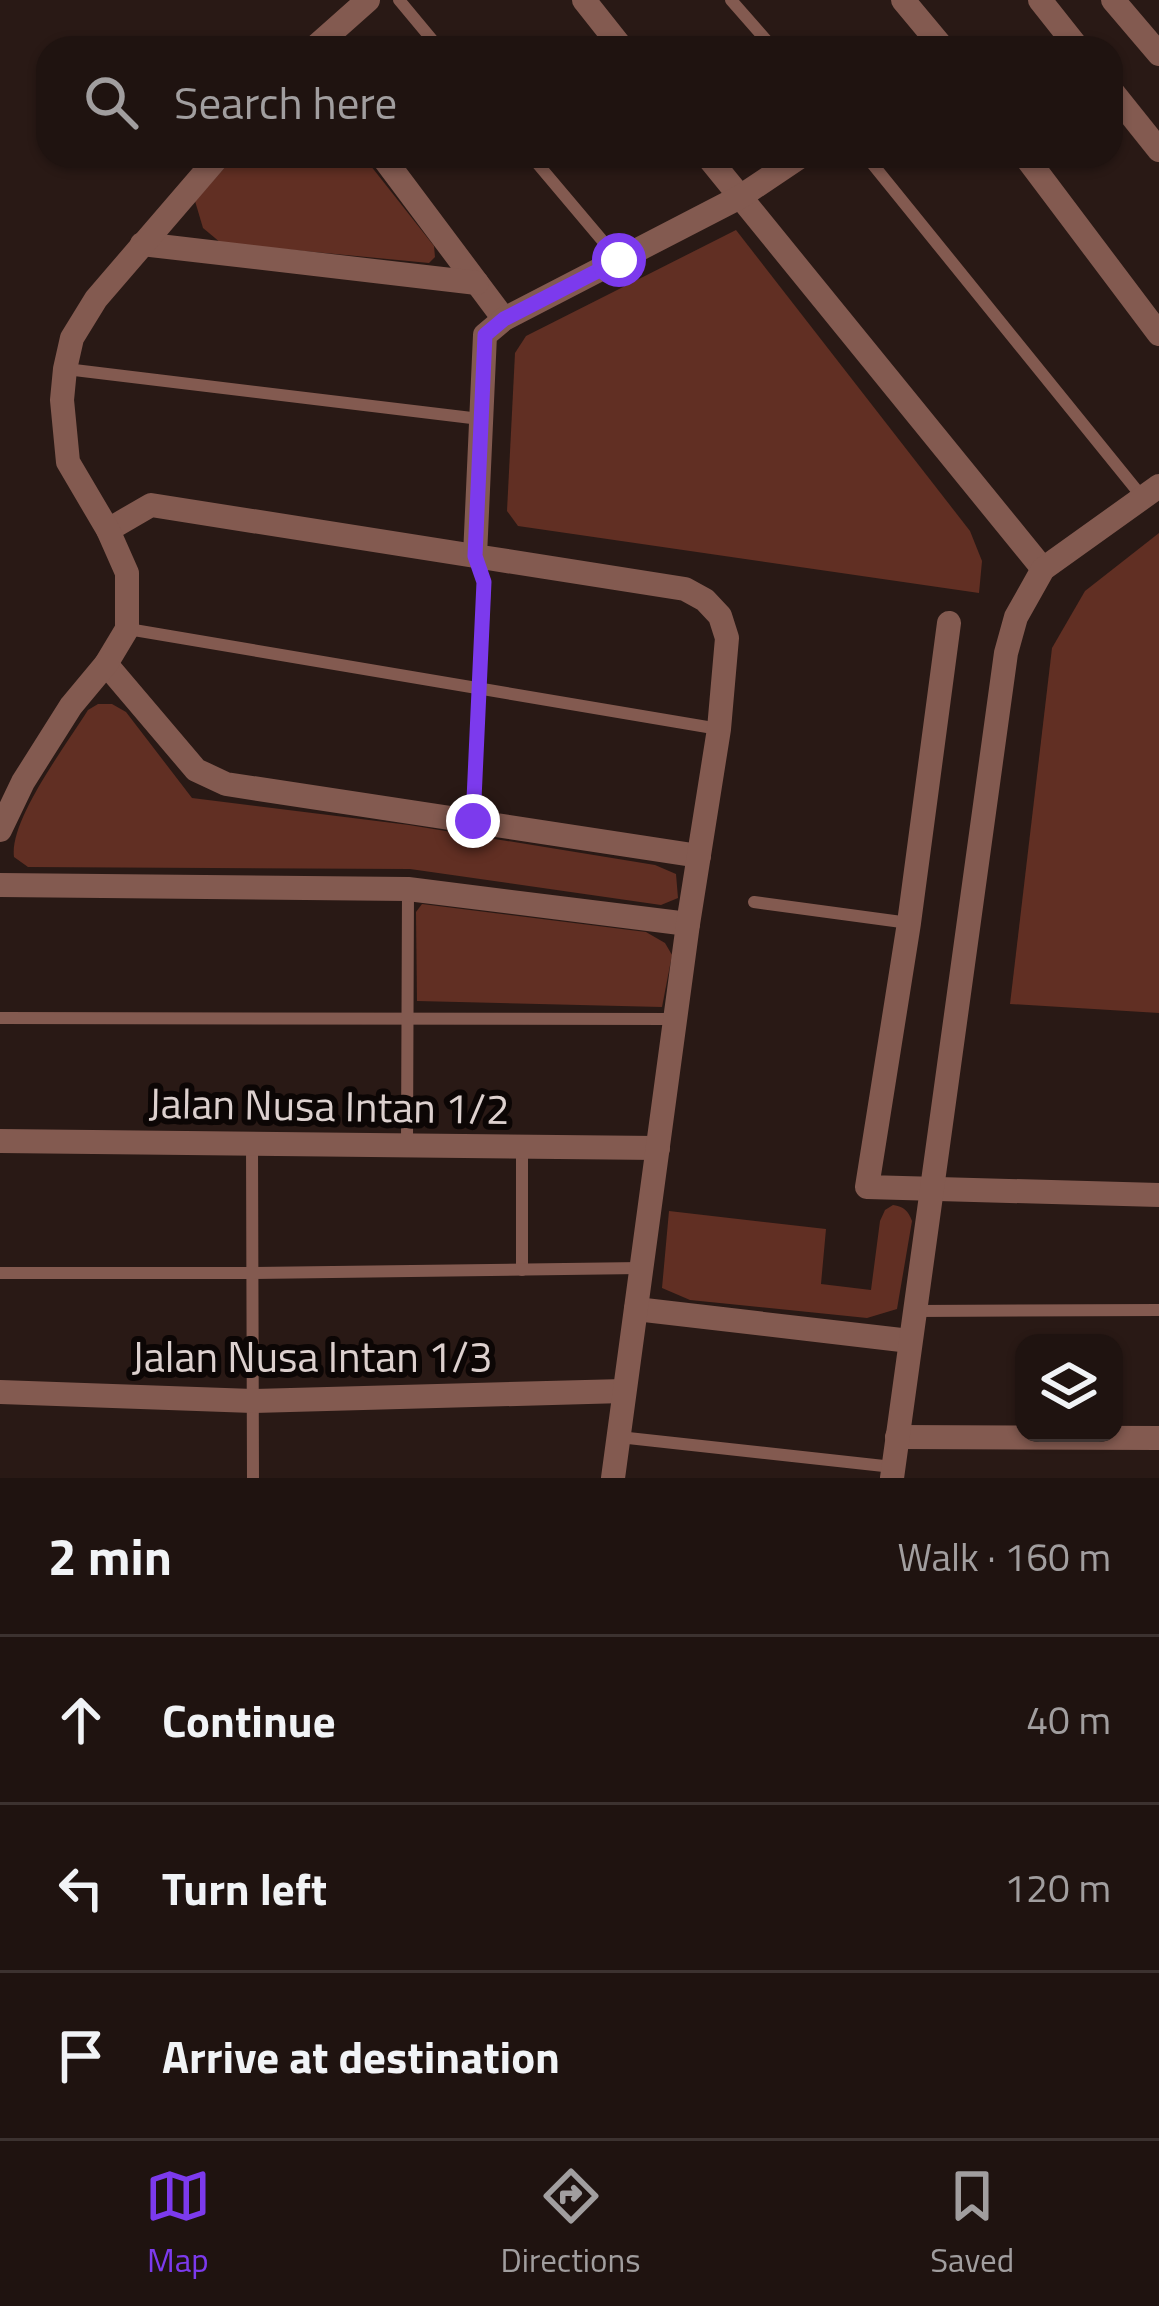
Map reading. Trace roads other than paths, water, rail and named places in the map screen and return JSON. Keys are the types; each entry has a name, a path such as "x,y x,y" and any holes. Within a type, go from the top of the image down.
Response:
{"street":[{"path":"328,36 368,0"},
{"path":"584,0 612,36"},
{"path":"903,0 933,36"},
{"path":"1040,0 1068,36"},
{"path":"1113,0 1159,54"},
{"path":"1123,105 1159,150"},
{"path":"0,830 23,782 71,706 106,664 127,629 127,573 68,462 62,400 72,338 96,299 208,168"},
{"path":"391,168 504,319"},
{"path":"717,168 1042,569"},
{"path":"475,556 485,335 504,319 740,197 783,168"},
{"path":"1034,168 1159,334"},
{"path":"142,244 477,283"},
{"path":"893,1472 1006,653 1016,616 1042,569 1151,492"},
{"path":"108,530 151,506 685,589 720,616 727,638 719,729 613,1478"},
{"path":"949,623 910,923 867,1187 1159,1195"},
{"path":"106,664 196,770 226,784 699,856"},
{"path":"0,886 408,889 688,924"},
{"name":"Jalan Nusa Intan 1/2","path":"0,1141 658,1148"},
{"path":"636,1309 910,1341"},
{"name":"Jalan Nusa Intan 1/3","path":"0,1392 253,1401 624,1391"},
{"path":"898,1437 1159,1438"}],"lane":[{"path":"399,0 429,36"},
{"path":"731,0 762,36"},
{"path":"541,168 619,260"},
{"path":"876,168 1151,492"},
{"path":"65,369 480,418"},
{"path":"473,821 484,582 475,556"},
{"path":"127,629 719,729"},
{"path":"407,1145 408,889"},
{"path":"754,902 910,923"},
{"path":"0,1018 675,1019"},
{"path":"252,1143 253,1478"},
{"path":"521,1146 522,1270"},
{"path":"0,1273 642,1268"},
{"path":"913,1311 1159,1310"},
{"path":"618,1437 893,1472"}]}
